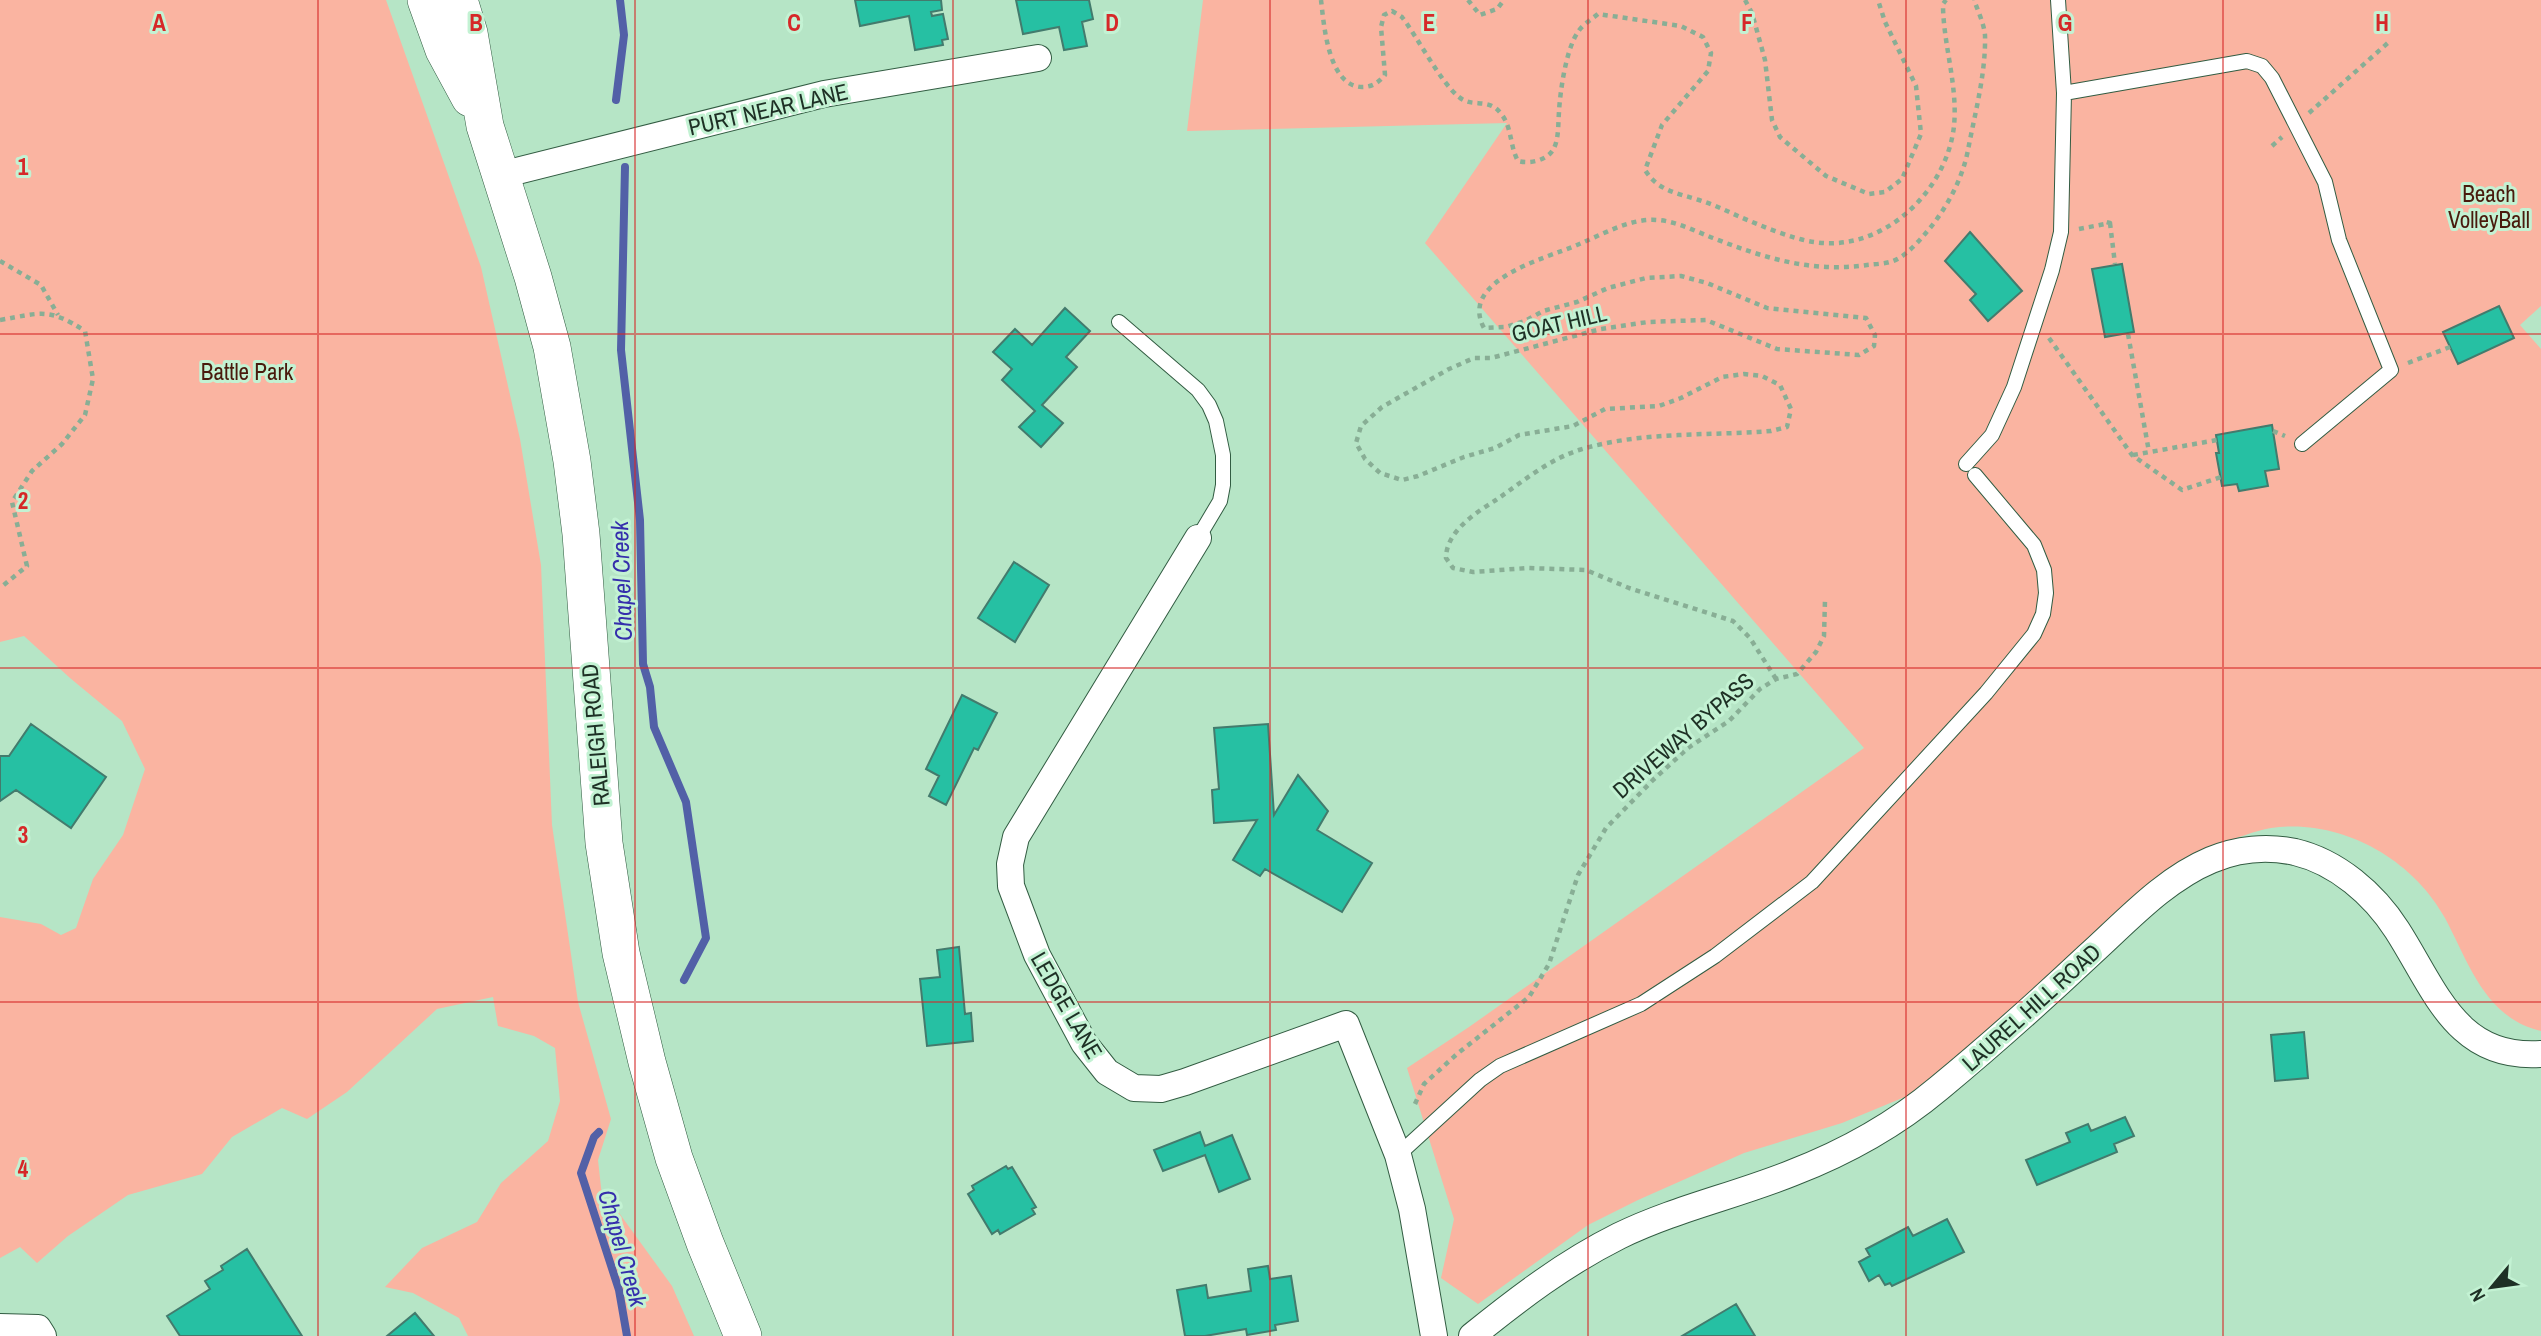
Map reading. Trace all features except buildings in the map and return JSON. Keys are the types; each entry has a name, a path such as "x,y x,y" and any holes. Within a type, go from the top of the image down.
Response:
{"main road":[{"name":"RALEIGH ROAD","path":"426,0 444,50 485,126"},
{"name":"RALEIGH ROAD","path":"459,0 469,33 485,126 533,277 552,347 572,461 581,534 604,843 621,953 647,1062 674,1158 743,1336"}],"street":[{"name":"PURT NEAR LANE","path":"501,175 824,94 1038,58"},
{"name":"LEDGE LANE","path":"1198,538 1016,837 1010,864 1011,886 1037,955 1084,1042 1107,1072 1134,1088 1161,1089 1346,1024 1398,1155 1412,1209 1434,1336"},
{"name":"LAUREL HILL ROAD","path":"1472,1336 1520,1297 1569,1263 1620,1235 1792,1173 1842,1150 1902,1117 1938,1090 2015,1023 2165,888 2209,861 2229,854 2278,849 2300,853 2327,864 2349,878 2384,912 2434,996 2460,1027 2476,1039 2508,1052 2541,1054"},
{"path":"0,1327 40,1332"}],"lane":[{"path":"1398,1155 1480,1080 1500,1066 1641,1004 1758,926 1811,883 1986,693 2034,634 2043,614 2046,593 2044,570 2034,545 1971,469 1992,435 2014,387 2061,232 2064,93 2058,0"},
{"path":"2064,93 2247,61 2262,66 2272,78 2325,182 2339,240 2391,370 2302,444"},
{"path":"1119,322 1198,390 1216,421 1223,455 1223,485 1220,501 1198,538"}],"path":[{"path":"1321,0 1333,63 1342,77 1354,87 1367,87 1378,83 1385,75 1381,27 1384,15 1392,10 1402,17 1447,84 1460,98 1469,102 1490,104 1503,116 1513,152 1518,161 1527,163 1552,152 1556,141 1561,86 1577,33 1598,14 1681,26 1703,37 1711,52 1708,71 1662,125 1645,170 1651,180 1668,191 1720,208 1757,225 1814,242 1841,242 1868,236 1905,216 1926,194 1944,165 1951,148 1955,122 1951,65 1943,19 1943,4 1946,0"},
{"path":"1468,0 1480,15 1497,9 1504,0"},
{"path":"1745,0 1752,13 1765,60 1772,120 1780,137 1826,176 1869,194 1885,192 1902,179 1921,134 1916,86 1885,22 1878,0"},
{"name":"GOAT HILL","path":"1776,679 1750,638 1733,621 1629,588 1586,570 1528,568 1474,572 1453,568 1446,558 1446,546 1475,513 1539,470 1579,450 1625,441 1764,432 1787,427 1791,409 1780,385 1762,376 1744,374 1722,377 1659,406 1605,409 1573,426 1518,435 1495,448 1464,457 1418,477 1402,480 1380,473 1365,459 1356,443 1361,426 1382,407 1449,369 1474,358 1491,358 1601,329 1648,322 1706,320 1777,349 1859,355 1874,346 1875,335 1866,318 1843,314 1782,312 1707,283 1681,276 1646,278 1608,288 1506,327 1484,328 1479,318 1481,299 1507,273 1595,237 1648,220 1683,225 1770,258 1811,268 1837,269 1893,261 1911,249 1933,225 1955,190 1966,161 1984,57 1985,33 1974,0"},
{"path":"2302,120 2390,41"},
{"path":"2272,146 2292,128"},
{"path":"2103,220 2110,223"},
{"path":"2061,232 2110,223"},
{"path":"2110,223 2115,264"},
{"path":"0,261 41,285 58,316"},
{"path":"0,320 45,312 85,331 93,379 85,415 62,444 32,471 12,502 27,566 0,588"},
{"path":"2036,321 2132,456 2182,490 2221,477"},
{"path":"2128,334 2149,452"},
{"path":"2391,370 2450,347"},
{"path":"2132,456 2217,440"},
{"name":"DRIVEWAY BYPASS","path":"1415,1104 1424,1084 1529,996 1549,964 1578,874 1606,828 1688,748 1729,721 1760,689 1776,679 1797,674 1816,652 1824,636 1825,600"}],"green space":[{"name":"Battle Park","path":"0,0 386,0 481,267 520,439 541,565 552,825 578,1002 611,1119 598,1160 602,1196 614,1206 672,1286 694,1336 468,1336 459,1318 413,1293 385,1287 422,1248 477,1222 501,1183 548,1141 560,1101 555,1048 534,1036 498,1026 493,997 437,1009 347,1092 307,1119 282,1108 232,1137 202,1174 128,1195 68,1236 37,1263 20,1247 0,1258 0,917 41,924 61,935 76,928 93,879 123,835 145,769 122,721 24,636 0,642"},
{"name":"Beach VolleyBall","path":"1203,0 2541,0 2541,306 2520,325 2541,349 2541,1031 2522,1024 2492,1001 2471,970 2431,896 2414,877 2394,861 2348,836 2323,829 2265,829 2220,844 1941,1082 1842,1123 1744,1153 1638,1200 1588,1225 1478,1304 1441,1278 1454,1219 1407,1068 1864,748 1425,243 1507,123 1187,131"}],"waterway":[{"name":"Chapel Creek","path":"616,100 624,35 620,0"},
{"name":"Chapel Creek","path":"625,167 621,350 640,520 643,664 650,687 654,727 686,802 706,938 684,980"},
{"name":"Chapel Creek","path":"599,1132 594,1137 581,1173 619,1290 627,1336"}]}
